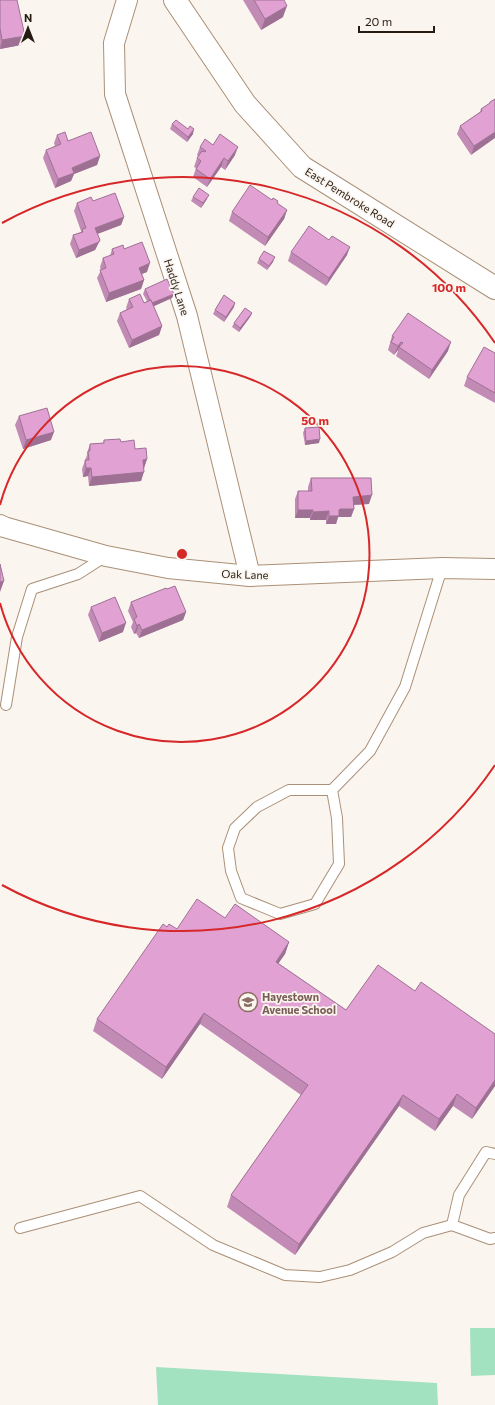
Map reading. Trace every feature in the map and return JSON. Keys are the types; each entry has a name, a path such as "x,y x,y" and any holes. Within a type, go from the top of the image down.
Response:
{"street":[{"name":"Haddy Lane","path":"127,0 114,43 115,94 186,316 250,576"},
{"name":"East Pembroke Road","path":"175,0 245,104 302,167 495,288"},
{"name":"Oak Lane","path":"0,525 106,556 168,568 250,576 442,568 495,569"}],"lane":[{"path":"6,705 17,637 32,589 78,574 106,556"},
{"path":"332,790 337,818 339,864 315,904 280,914 241,898 231,871 228,848 235,828 257,808 289,790 332,790 370,751 406,687 442,568"},
{"path":"452,1225 459,1195 486,1152 495,1154"},
{"path":"20,1228 140,1196 213,1245 285,1275 320,1277 350,1270 392,1252 423,1233 452,1225 490,1239 495,1238"}],"green space":[{"path":"470,1328 495,1328 495,1375 471,1376"},
{"path":"156,1367 437,1383 438,1405 158,1405"}],"building":[{"path":"0,0 17,0 25,36 2,40 0,28"},
{"path":"254,0 284,0 287,6 265,19"},
{"path":"495,99 495,132 474,146 460,126 482,111 481,109"},
{"path":"176,120 188,129 190,126 194,129 188,137 172,124"},
{"path":"65,132 68,141 91,132 100,156 72,168 74,173 58,179 46,150 61,144 57,135"},
{"path":"220,134 238,147 228,161 224,158 210,179 196,169 201,161 197,158 202,151 206,151 200,147 205,139 213,145"},
{"path":"250,185 272,200 273,198 278,201 277,203 287,210 268,237 232,212"},
{"path":"199,188 209,195 203,203 193,197"},
{"path":"115,193 124,217 95,228 100,240 99,242 79,250 73,235 83,232 82,229 86,228 77,203 91,197 93,201"},
{"path":"309,226 329,240 332,236 350,247 329,278 291,252"},
{"path":"142,242 150,263 139,268 144,280 109,293 100,270 106,268 103,258 114,254 112,249 123,245 124,249"},
{"path":"264,251 275,257 269,266 259,259"},
{"path":"167,279 174,294 152,303 145,289"},
{"path":"140,294 144,303 151,300 162,326 132,340 120,313 133,307 129,299"},
{"path":"224,295 235,303 226,317 215,310"},
{"path":"245,308 252,313 240,328 234,323"},
{"path":"408,313 451,342 432,370 399,347 403,343 401,342 398,346 391,342 394,337 392,336"},
{"path":"484,347 495,353 495,393 467,377"},
{"path":"47,408 54,432 26,440 19,416"},
{"path":"319,427 320,439 306,441 305,428"},
{"path":"120,439 121,442 134,440 135,449 146,448 147,459 143,460 144,472 92,477 91,468 86,468 85,460 89,460 88,451 90,451 90,444 104,443 104,440"},
{"path":"311,478 371,478 372,495 353,497 354,509 340,509 339,516 329,516 329,511 313,512 313,510 298,510 298,491 312,491"},
{"path":"0,564 4,581 0,582"},
{"path":"175,586 186,612 142,630 139,624 137,626 134,619 137,617 131,602"},
{"path":"115,597 126,623 102,633 91,607"},
{"path":"197,899 225,918 235,904 289,942 276,962 346,1010 378,965 415,991 421,982 495,1034 495,1080 476,1108 457,1094 439,1119 403,1095 299,1244 231,1195 308,1085 204,1013 166,1067 97,1019 163,924 167,927 169,924 177,929"}],"place":[{"name":"Hayestown Avenue School","path":"248,1002"}]}
